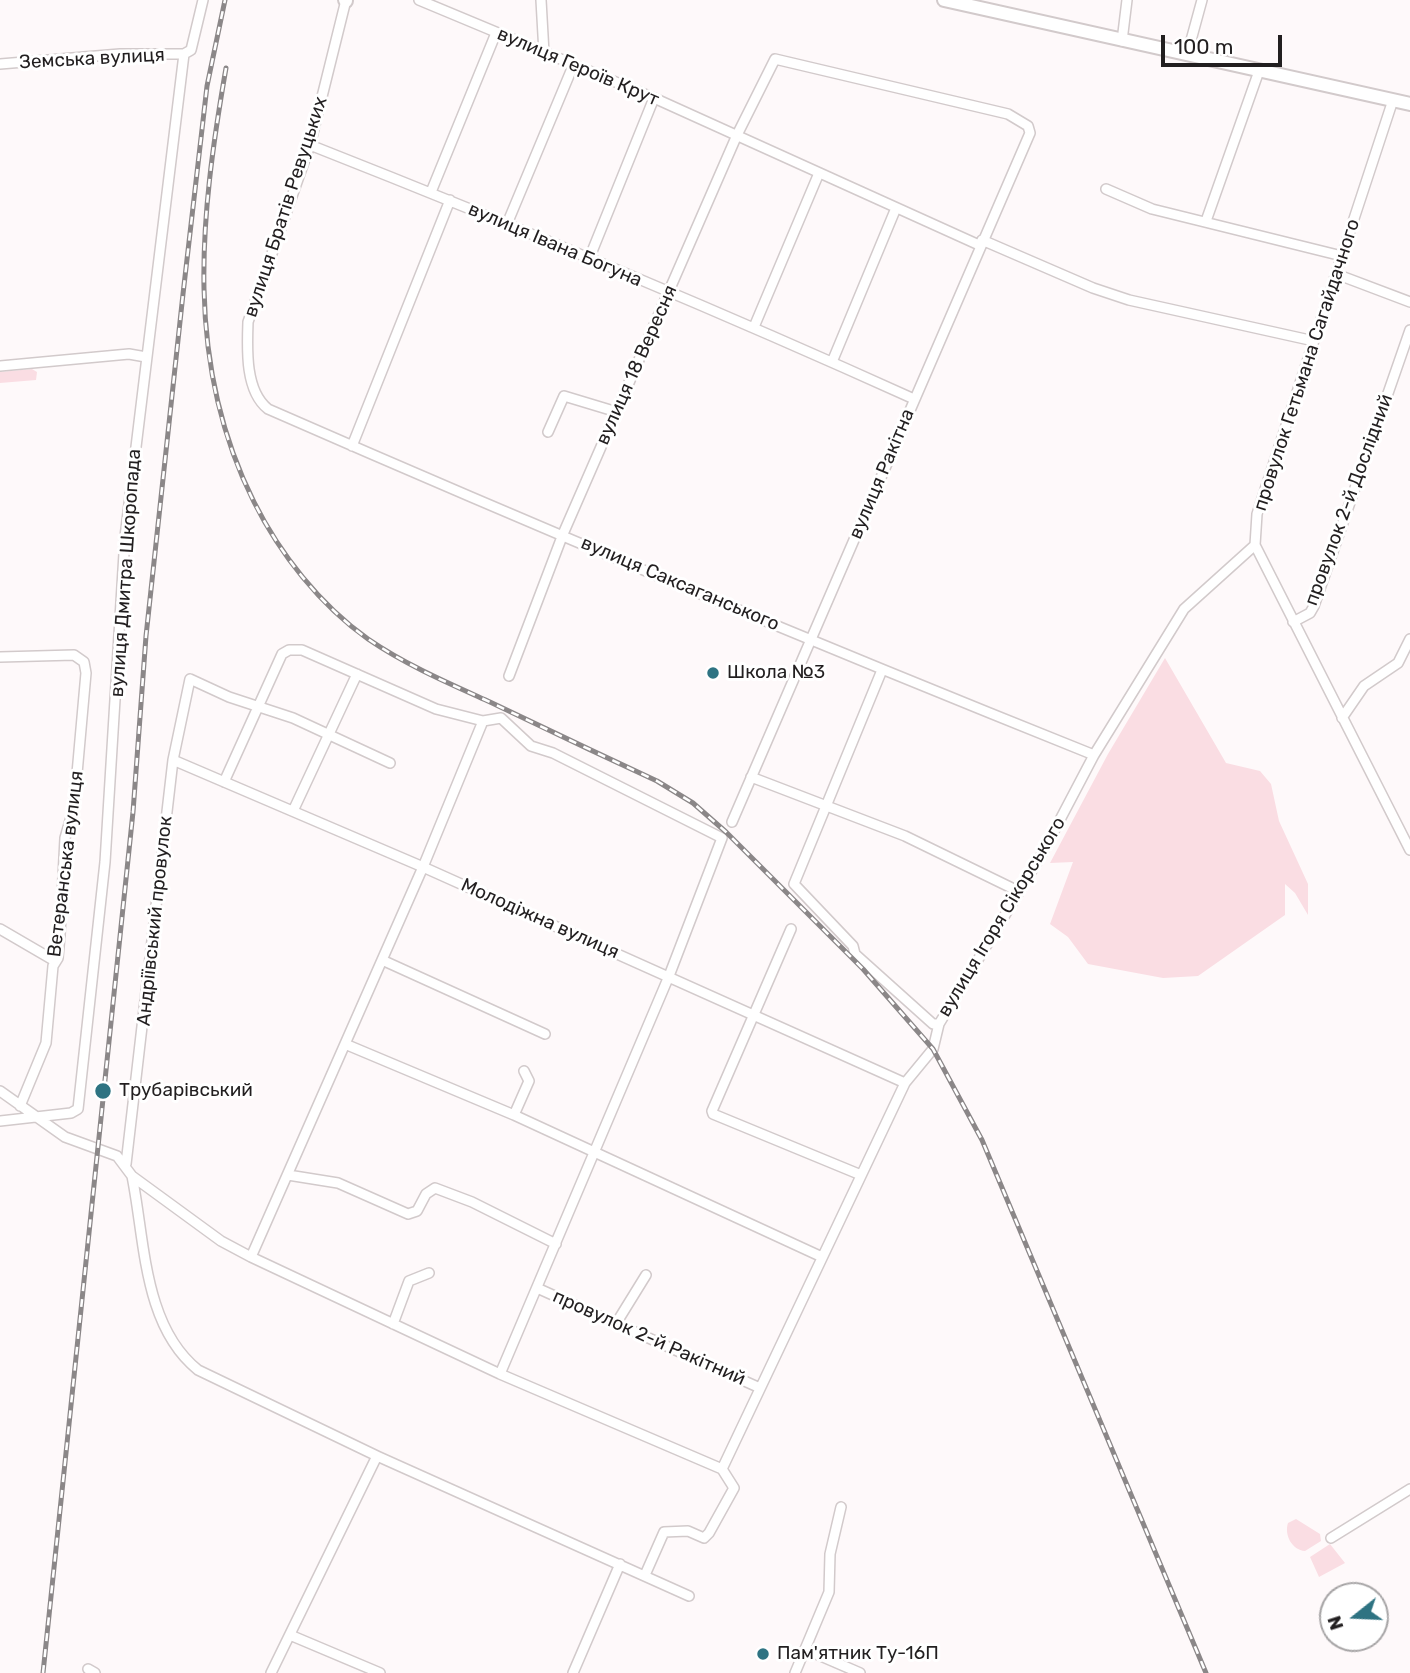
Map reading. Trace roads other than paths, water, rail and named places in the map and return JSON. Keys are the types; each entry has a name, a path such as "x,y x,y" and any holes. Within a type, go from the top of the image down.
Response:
{"main road":[{"path":"944,0 1410,104"}],"street":[{"name":"вулиця Дмитра Шкоропада","path":"37,1118 78,1109 105,862 125,537 184,54 191,50 203,0"},
{"name":"вулиця Братів Ревуцьких","path":"268,409 259,402 254,391 247,345 248,322 310,145 346,0"},
{"name":"вулиця Героїв Крут","path":"419,0 654,98 897,208 1093,288 1129,300 1314,341"},
{"path":"541,0 544,53"},
{"path":"1122,41 1126,0"},
{"path":"1186,55 1202,0"},
{"path":"431,192 496,33"},
{"name":"Земська вулиця","path":"0,64 120,54 184,54"},
{"name":"вулиця 18 Вересня","path":"509,676 563,534 737,135 775,59 1009,114 1028,126"},
{"path":"507,224 573,66"},
{"path":"1206,221 1259,71"},
{"path":"589,259 654,98"},
{"name":"провулок Гетьмана Сагайдачного","path":"1255,545 1257,514 1393,100"},
{"name":"вулиця Ракітна","path":"732,822 1030,133 1028,126"},
{"name":"вулиця Івана Богуна","path":"310,145 431,192 754,327 914,399"},
{"path":"754,327 819,173"},
{"path":"1107,189 1152,209 1342,256"},
{"path":"352,446 450,200"},
{"path":"832,362 897,208"},
{"path":"1336,274 1410,302"},
{"name":"провулок 2-й Дослідний","path":"1293,622 1310,612 1314,606 1410,330"},
{"path":"0,366 129,354 146,357"},
{"path":"548,432 564,396 617,412"},
{"name":"вулиця Саксаганського","path":"268,409 810,640 1094,755"},
{"path":"1255,545 1342,718 1407,836 1410,850"},
{"name":"вулиця Ігоря Сікорського","path":"722,1469 905,1083 933,1049 939,1024 1094,755 1184,609 1255,545"},
{"path":"1342,718 1364,686 1398,663 1410,639"},
{"path":"224,782 282,654 289,650 302,650 436,709 483,721 501,718 531,746 722,838 669,976 500,1374"},
{"name":"Ветеранська вулиця","path":"0,657 74,655 84,662 86,673 74,807 65,838 60,935 46,1043 20,1106"},
{"path":"882,670 794,884 853,946 855,954 933,1024 939,1024"},
{"path":"293,811 357,674"},
{"name":"Андріївський провулок","path":"126,1164 131,1147 173,760 190,679 229,697 260,705"},
{"path":"260,705 390,763"},
{"path":"251,1258 423,867 483,721"},
{"name":"Молодіжна вулиця","path":"173,760 423,867 905,1083"},
{"path":"751,777 905,836 1018,891"},
{"path":"0,929 55,961"},
{"path":"791,929 713,1114 861,1175"},
{"path":"382,960 545,1034"},
{"path":"345,1044 514,1115 822,1257"},
{"path":"514,1115 532,1079 524,1071"},
{"path":"0,1091 65,1137 117,1156 126,1164 132,1176 147,1268 170,1341 182,1357 217,1381 689,1596"},
{"path":"0,1121 37,1118"},
{"path":"288,1175 338,1184 408,1214 417,1211 426,1194 435,1188 472,1202 556,1244"},
{"path":"132,1176 221,1241 251,1258 500,1374 722,1469 734,1488 709,1533 704,1538 688,1531 664,1532 645,1575"},
{"path":"393,1324 409,1281 429,1273"},
{"path":"617,1322 646,1275"},
{"name":"провулок 2-й Ракітний","path":"537,1288 760,1388"},
{"path":"271,1673 377,1456"},
{"path":"1331,1538 1410,1489"},
{"path":"795,1673 807,1650 829,1592 830,1554 841,1507"},
{"path":"573,1673 620,1564"},
{"path":"290,1634 380,1673"},
{"path":"807,1650 860,1673"}],"railway":[{"path":"43,1673 133,812 146,636 183,294 207,86 225,0"},
{"path":"226,68 205,234 204,289 208,343 216,396 232,449 254,502 276,541 303,577 334,611 382,648 428,673 657,781 693,803 726,832 863,969 933,1049 982,1140 1206,1673"}],"place":[{"name":"Школа №3","path":"713,673"},
{"name":"Трубарівський","path":"103,1091"},
{"name":"Пам'ятник Ту-16П","path":"763,1654"}]}
